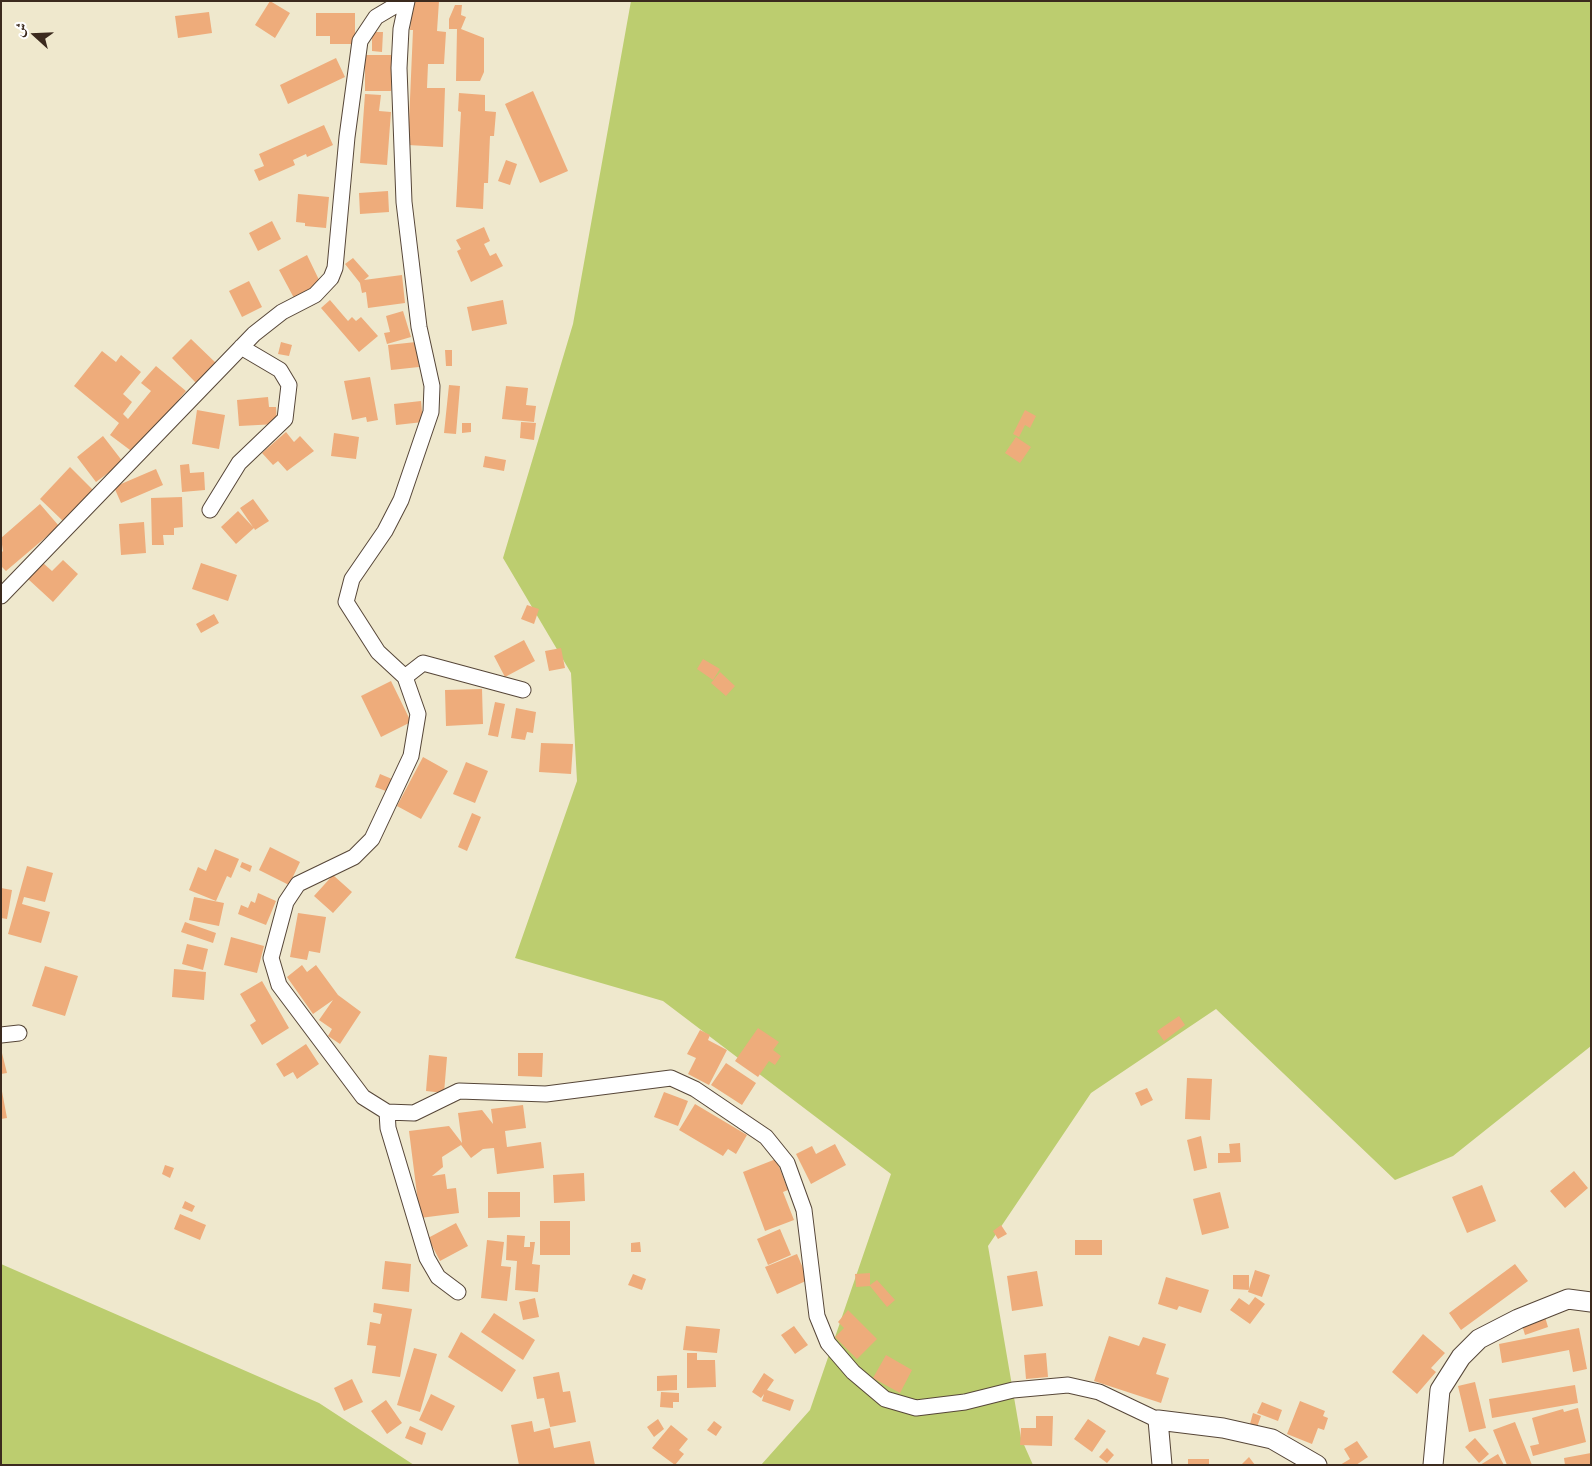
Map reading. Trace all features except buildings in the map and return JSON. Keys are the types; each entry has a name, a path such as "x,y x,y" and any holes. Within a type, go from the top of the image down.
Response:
{"street":[{"path":"1,596 241,347 282,312 315,295 331,278 335,268 347,137 360,41 376,17 403,1"},
{"path":"407,1 402,29 399,68 404,193 419,327 432,386 431,412 401,500 386,531 352,579 346,602 378,652 405,677 418,714 411,756 372,839 354,857 298,884 286,902 271,958 279,985 364,1097 387,1112 414,1113 460,1091 546,1094 671,1078 695,1089 766,1137 787,1163 804,1210 818,1316 828,1343 853,1372 885,1400 916,1408 965,1402 1013,1390 1068,1385 1099,1392 1158,1420 1223,1428 1272,1439 1317,1465"},
{"path":"210,510 239,463 285,419 289,385 280,370 241,347"},
{"path":"405,677 424,664 524,690"},
{"path":"1,1035 19,1033"},
{"path":"387,1112 388,1128 427,1258 438,1277 458,1292"},
{"path":"1433,1465 1440,1390 1461,1357 1479,1339 1518,1319 1568,1299 1591,1302"},
{"path":"1158,1420 1162,1465"}],"green space":[{"path":"631,1 1591,1 1591,1046 1453,1156 1395,1180 1216,1009 1091,1093 988,1246 1021,1438 1033,1465 761,1465 810,1410 891,1174 663,1001 515,958 577,781 571,673 503,558 573,324"},
{"path":"1,1264 319,1403 414,1465 1,1465"}]}
